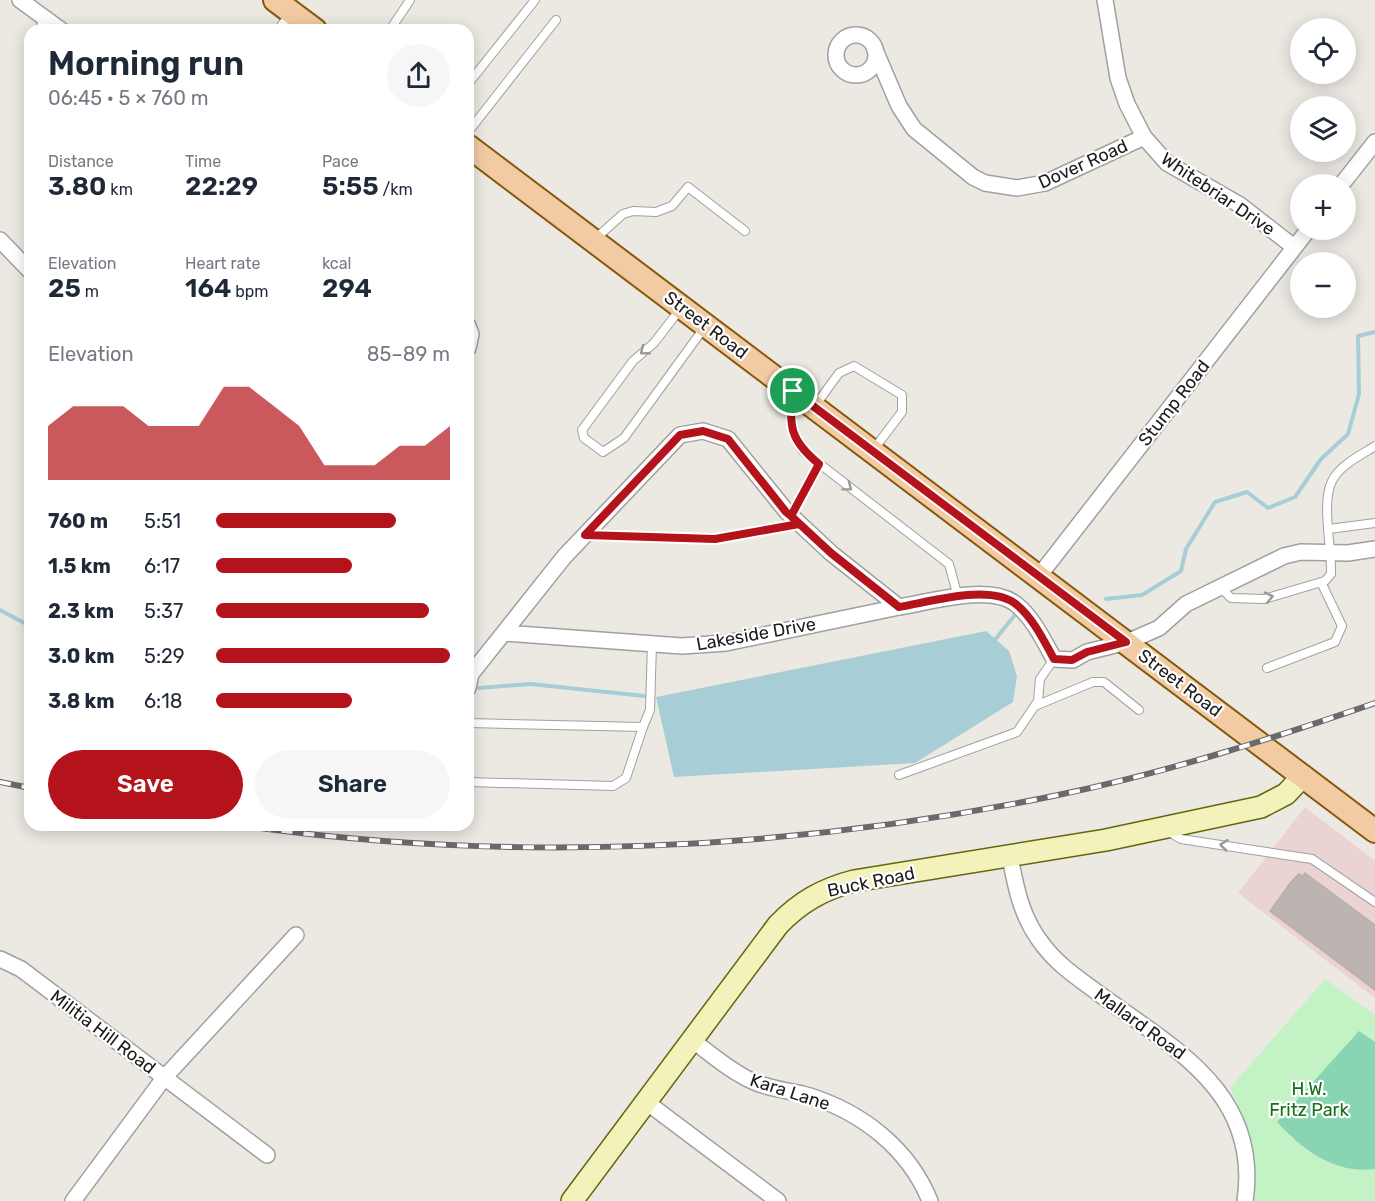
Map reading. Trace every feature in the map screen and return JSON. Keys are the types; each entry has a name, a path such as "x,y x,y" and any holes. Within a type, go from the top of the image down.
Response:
{"main road":[{"path":"282,14 303,24"},
{"name":"Street Road","path":"474,150 1375,831"}],"street":[{"path":"20,0 44,24"},
{"name":"Whitebriar Drive","path":"1105,0 1118,78 1126,104 1144,137 1167,163 1240,205 1294,247"},
{"name":"Dover Road","path":"875,50 899,106 914,129 973,177 985,183 1017,188 1046,183 1144,137"},
{"path":"1350,174 1375,142"},
{"path":"0,240 24,265"},
{"name":"Stump Road","path":"1039,576 1300,240"},
{"path":"474,670 585,535 680,435 703,431 728,439 795,520 899,607"},
{"path":"1054,659 1072,660 1087,652 1126,642 1159,628 1186,604 1284,556 1301,552 1375,549"},
{"name":"Lakeside Drive","path":"504,633 682,646 726,643 899,607 958,597 990,595 1008,598 1019,606 1054,659"},
{"name":"Buck Road","path":"572,1201 778,925 797,907 820,892 854,881 1010,857 1261,807 1286,794 1303,776"},
{"name":"Mallard Road","path":"1010,857 1022,909 1042,945 1055,960 1194,1064 1221,1093 1232,1111 1245,1149 1247,1167 1245,1201"},
{"name":"Militia Hill Road","path":"0,959 21,969 164,1077 296,935"},
{"name":"Kara Lane","path":"692,1040 751,1081 823,1101 875,1129 903,1154 915,1171 930,1201"},
{"path":"73,1201 164,1077 267,1155"},
{"path":"645,1101 778,1201"}],"lane":[{"path":"394,24 410,0"},
{"path":"474,76 535,0"},
{"path":"474,124 556,20"},
{"path":"594,240 623,214 633,211 656,212 672,206 688,187 745,231"},
{"path":"682,307 654,343 633,361 582,430 584,438 603,452 624,438 706,325"},
{"path":"814,407 839,373 854,366 902,395 902,412 873,451"},
{"path":"793,391 789,417 793,433 803,451 949,564 958,597"},
{"path":"1220,587 1231,598 1264,599 1321,582 1331,574 1328,498 1332,480 1343,467 1375,446"},
{"path":"585,535 715,539 795,520 819,464"},
{"path":"1329,529 1375,523"},
{"path":"1267,668 1335,642 1342,626 1321,582"},
{"path":"474,782 613,786 626,778 650,710 652,644"},
{"path":"899,775 1017,732 1035,706 1040,679 1054,659"},
{"path":"1035,706 1093,682 1104,682 1139,710"},
{"path":"474,723 643,727"},
{"path":"1163,828 1181,839 1312,859 1375,902"}],"shaded area":[{"path":"1305,807 1375,861 1375,998 1238,893"}],"green space":[{"name":"H.W. Fritz Park","path":"1325,979 1375,1015 1375,1201 1252,1201 1253,1157 1247,1129 1230,1088"},
{"path":"1359,1031 1375,1042 1375,1169 1360,1170 1346,1168 1320,1158 1298,1142 1277,1122"}],"water":[{"path":"986,631 1009,651 1017,676 1013,702 915,763 674,777 656,697"}],"building":[{"path":"1305,873 1375,925 1375,990 1270,911 1291,882 1299,874 1303,876"}],"waterway":[{"path":"1106,599 1142,595 1181,571 1186,549 1215,502 1247,492 1268,508 1295,497 1321,459 1348,434 1359,394 1358,336 1375,332"},
{"path":"0,610 24,623"},
{"path":"994,641 1014,616"},
{"path":"479,688 531,684 644,696"}],"railway":[{"path":"289,831 443,845 546,847 649,846 855,829 957,814 1098,786 1218,754 1375,703"},
{"path":"0,782 24,787"}],"route":[{"path":"793,391 789,417 793,433 803,451 819,464 791,516 799,524 715,539 585,535 641,473 680,435 703,431 728,439 786,512 791,516 831,553 899,607 974,595 1008,598 1019,606 1054,659 1072,660 1087,652 1126,642 793,391"}]}
